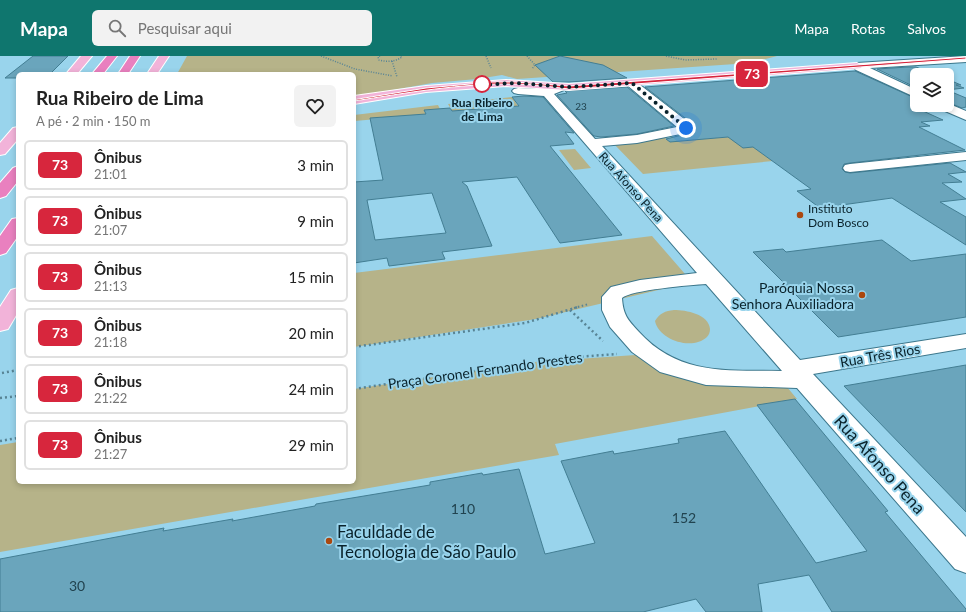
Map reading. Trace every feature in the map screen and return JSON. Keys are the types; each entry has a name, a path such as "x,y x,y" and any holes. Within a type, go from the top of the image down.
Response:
{"highway":[{"path":"99,72 112,56"},
{"path":"124,72 135,56"},
{"path":"1,191 16,175"},
{"path":"0,249 16,227"}],"main road":[{"path":"73,72 87,56"},
{"path":"153,72 164,56"},
{"path":"834,56 857,66"},
{"path":"823,58 857,66"},
{"path":"356,100 440,87 506,83 545,89 559,80 569,78 772,64 794,59"},
{"path":"563,87 857,66"},
{"path":"356,110 429,98 518,91"},
{"path":"0,129 16,128"},
{"path":"6,145 16,133"},
{"path":"0,324 16,297"}],"street":[{"path":"961,56 966,58"},
{"path":"857,66 966,58"},
{"path":"857,66 910,91"},
{"path":"592,143 644,138 685,130 686,128 683,125 632,83"},
{"path":"518,91 563,87"},
{"name":"Rua Afonso Pena","path":"545,89 592,143 715,276"},
{"path":"954,100 961,100"},
{"path":"954,110 966,116"},
{"path":"850,168 966,156"},
{"path":"612,297 618,291 640,286 715,276 799,374"},
{"name":"Rua Três Rios","path":"612,297 612,310 618,322 640,347 668,366 706,377 799,374 824,365 966,341"},
{"name":"Rua Afonso Pena","path":"799,374 966,559"}],"path":[{"path":"321,56 356,70 403,77"},
{"path":"380,56 378,58 381,61 402,59 401,56"},
{"path":"666,56 677,60 718,58"},
{"path":"392,61 397,77"},
{"path":"356,347 525,323 612,297"},
{"name":"Praça Coronel Fernando Prestes","path":"570,309 606,344"},
{"path":"612,349 617,354"},
{"name":"Praça Coronel Fernando Prestes","path":"356,389 563,358 617,354 650,354"},
{"path":"2,372 16,370"},
{"path":"0,398 16,396"},
{"path":"0,441 16,438"}],"shaded area":[{"path":"187,56 777,56 750,63 517,79 502,75 432,83 356,97 356,72 178,72"},
{"path":"512,97 518,106 452,111 448,104"},
{"path":"438,105 440,109 424,110 426,115 356,121 356,115"},
{"path":"664,137 670,142 728,137 753,147 773,161 643,174 613,143"},
{"path":"575,149 591,168 574,170 559,150"},
{"path":"652,236 692,282 536,319 356,347 356,273"},
{"path":"674,310 690,312 701,316 709,324 710,329 708,336 701,341 693,343 685,343 669,338 658,328 655,321 663,313"},
{"path":"650,354 695,375 787,387 797,399 555,444 559,455 0,552 0,445 16,442 16,484 356,484 356,389 534,362"}],"building":[{"path":"33,56 68,56 52,72 16,72 16,78 5,78"},
{"path":"560,56 603,65 627,78 553,82 535,65"},
{"path":"908,67 918,68 910,68 910,85 877,69"},
{"path":"855,71 910,96 910,112 925,112 943,120 921,122 930,126 919,127 965,150 850,163 844,164 842,169 845,172 850,173 950,163 966,172 948,174 962,182 942,183 966,199 940,202 966,217 966,245 892,198 820,208 797,191 811,189 753,147 743,148 728,137 670,142 666,139 690,133 694,127 689,121 645,87"},
{"path":"954,82 961,85 956,85 964,88 954,89"},
{"path":"627,87 674,126 637,134 601,137 594,136 557,95 567,93 565,91"},
{"path":"954,93 966,98 966,107 962,108 954,105"},
{"path":"512,97 543,97 574,133 565,132 574,144 550,146 622,235 560,243 517,177 462,182 467,186 492,246 442,252 445,259 389,266 387,258 356,263 356,182 383,180 370,118 426,114 424,110 450,108 452,111 519,106","holes":["432,193 446,233 375,240 367,200"]},
{"name":"Paróquia Nossa Senhora Auxiliadora","path":"882,240 911,261 966,254 966,317 838,337 753,252 783,249 786,252"},
{"path":"966,365 966,512 844,386"},
{"path":"795,399 888,511 885,512 966,609 966,612 832,612 809,575 758,584 762,612 706,612 696,599 643,612 0,612 0,559 164,528 163,531 233,519 232,521 315,506 316,504 430,485 430,482 482,473 483,475 519,469 545,554 595,543 561,461 613,451 614,454 679,443 678,439 725,431 816,563 867,551 757,405"}],"bus line":[{"name":"73","path":"356,100 440,87 515,83 552,87 569,87 966,58"}],"place":[{"name":"Rua Ribeiro de Lima","path":"482,84"},
{"name":"Instituto Dom Bosco","path":"800,215"},
{"name":"Paróquia Nossa Senhora Auxiliadora","path":"862,295"},
{"name":"Faculdade de Tecnologia de São Paulo","path":"329,541"}],"route":[{"path":"482,84 479,85 515,83 552,87 569,87 632,83 686,128"}]}
